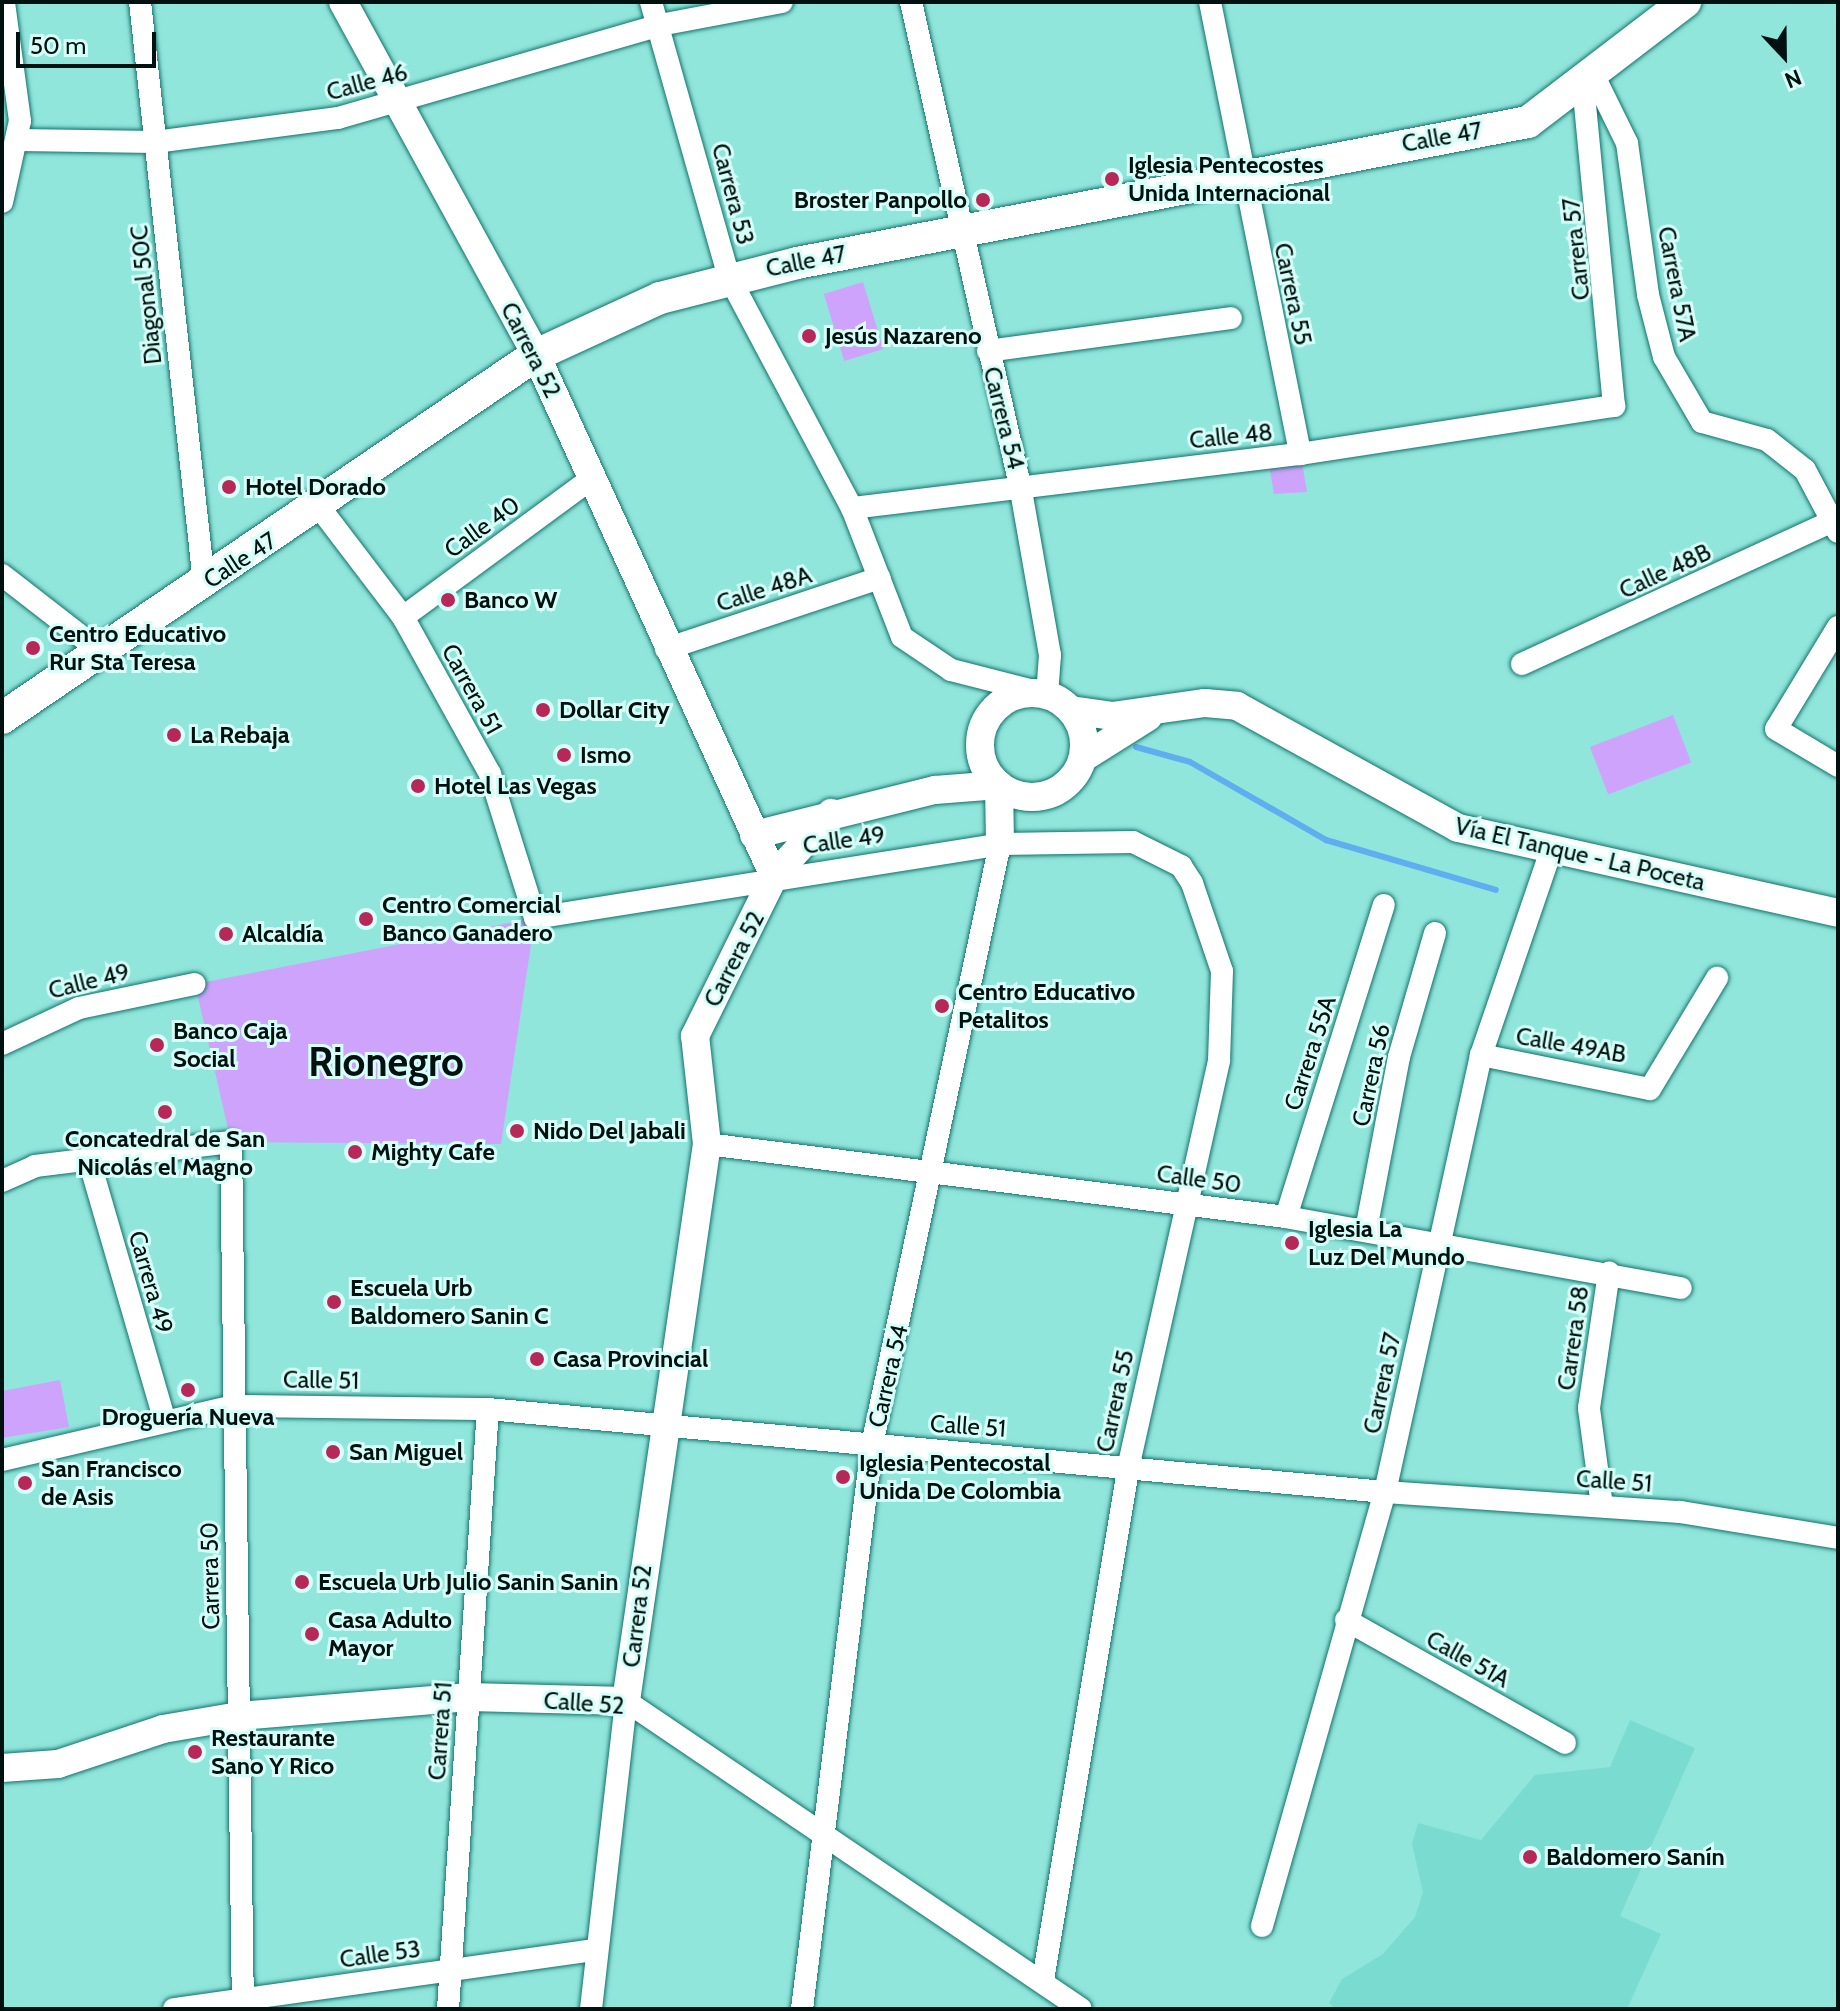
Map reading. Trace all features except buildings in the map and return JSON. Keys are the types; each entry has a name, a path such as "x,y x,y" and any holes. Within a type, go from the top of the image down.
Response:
{"main road":[{"name":"Calle 47","path":"2,718 320,508 536,355 660,298 729,277 1242,174 1528,122 1587,88 1685,2"}],"street":[{"path":"2,202 8,163 19,140 4,2"},
{"name":"Diagonal 50C","path":"140,2 204,583"},
{"name":"Carrera 52","path":"343,2 536,355 666,649 774,876 695,1036 707,1144 662,1429 593,1950 591,2009"},
{"name":"Carrera 53","path":"651,2 729,277 852,508 888,608 916,652 951,670 1044,694"},
{"name":"Calle 46","path":"19,140 155,142 281,128 397,102 660,25 782,2"},
{"name":"Carrera 54","path":"911,2 959,231 1020,485 1050,655 1044,694"},
{"name":"Carrera 55","path":"1210,2 1300,454"},
{"name":"Carrera 57A","path":"1587,88 1612,107 1627,143 1648,295 1664,357 1702,422 1767,440 1805,470 1833,528"},
{"name":"Carrera 57","path":"1587,88 1614,406"},
{"path":"988,351 1231,318"},
{"name":"Calle 48","path":"852,508 1020,485 1300,454 1614,406"},
{"name":"Calle 40","path":"403,617 592,478"},
{"name":"Carrera 51","path":"320,508 403,617 490,774 535,918"},
{"name":"Calle 48B","path":"1522,664 1833,528"},
{"path":"2,575 100,651"},
{"name":"Calle 48A","path":"666,649 879,578"},
{"path":"1838,627 1776,729 1838,766"},
{"path":"754,835 831,813 935,790 1060,789 1083,758 1083,733 1071,710 1044,694 1013,696 991,713 980,753 935,790"},
{"name":"Vía El Tanque - La Poceta","path":"1071,710 1159,712 1237,706 1439,820 1551,851 1838,913"},
{"name":"Vía El Tanque - La Poceta","path":"1083,758 1159,712"},
{"path":"980,753 1011,791"},
{"name":"Carrera 54","path":"802,2009 818,1835 872,1445 935,1170 1011,791"},
{"path":"774,876 831,813"},
{"name":"Calle 49","path":"535,918 774,876 1000,844 1107,840 1161,853"},
{"name":"Carrera 57","path":"1262,1926 1346,1620 1385,1492 1481,1055 1551,851"},
{"name":"Carrera 55","path":"1043,1980 1129,1464 1183,1203 1219,1061 1222,971 1192,883 1161,853"},
{"name":"Carrera 55A","path":"1286,1217 1384,905"},
{"name":"Carrera 56","path":"1366,1230 1399,1057 1435,933"},
{"name":"Calle 49AB","path":"1481,1055 1650,1089 1717,978"},
{"name":"Calle 49","path":"2,1044 79,1008 195,984"},
{"name":"Carrera 50","path":"89,1160 231,1142 243,2004"},
{"name":"Calle 50","path":"707,1144 935,1170 1286,1217 1609,1272 1681,1288"},
{"path":"2,1181 35,1166 89,1160"},
{"name":"Carrera 49","path":"89,1160 164,1418"},
{"name":"Carrera 58","path":"1602,1506 1589,1408 1609,1272"},
{"name":"Calle 51","path":"2,1460 164,1418 234,1406 488,1409 662,1429 1129,1464 1385,1492 1602,1506 1838,1538"},
{"name":"Carrera 51","path":"448,2009 448,1971 488,1409"},
{"name":"Calle 51A","path":"1346,1620 1565,1743"},
{"name":"Calle 52","path":"2,1768 58,1764 163,1729 239,1716 469,1697 626,1701 675,1728 818,1835 1043,1980 1081,2009"},
{"name":"Calle 53","path":"174,2009 243,2004 593,1950"}],"shaded area":[{"path":"863,282 883,349 844,361 824,294"},
{"path":"1302,463 1307,492 1274,494 1269,465"},
{"path":"1673,715 1691,763 1608,795 1590,747"},
{"path":"535,918 501,1144 231,1142 195,984"},
{"path":"60,1380 69,1427 2,1438 2,1391"},
{"name":"Baldomero Sanín","path":"1630,1720 1695,1748 1620,1916 1661,1934 1627,2009 1336,2009 1329,2003 1342,1979 1383,1954 1415,1917 1423,1892 1412,1844 1418,1823 1481,1840 1535,1775 1610,1767"}],"waterway":[{"path":"1136,747 1190,762 1326,840 1496,890"}],"place":[{"name":"Iglesia Pentecostes Unida Internacional","path":"1112,179"},
{"name":"Broster Panpollo","path":"983,200"},
{"name":"Jesús Nazareno","path":"809,336"},
{"name":"Hotel Dorado","path":"229,487"},
{"name":"Banco W","path":"448,600"},
{"name":"Centro Educativo Rur Sta Teresa","path":"33,648"},
{"name":"Dollar City","path":"543,710"},
{"name":"La Rebaja","path":"174,735"},
{"name":"Ismo","path":"564,755"},
{"name":"Hotel Las Vegas","path":"418,786"},
{"name":"Centro Comercial Banco Ganadero","path":"366,919"},
{"name":"Alcaldía","path":"226,934"},
{"name":"Centro Educativo Petalitos","path":"942,1006"},
{"name":"Banco Caja Social","path":"157,1045"},
{"name":"Concatedral de San Nicolás el Magno","path":"165,1112"},
{"name":"Nido Del Jabali","path":"517,1131"},
{"name":"Mighty Cafe","path":"355,1152"},
{"name":"Iglesia La Luz Del Mundo","path":"1292,1243"},
{"name":"Escuela Urb Baldomero Sanin C","path":"334,1302"},
{"name":"Casa Provincial","path":"537,1359"},
{"name":"Droguería Nueva","path":"188,1390"},
{"name":"San Miguel","path":"333,1452"},
{"name":"Iglesia Pentecostal Unida De Colombia","path":"843,1477"},
{"name":"San Francisco de Asis","path":"25,1483"},
{"name":"Escuela Urb Julio Sanin Sanin","path":"302,1582"},
{"name":"Casa Adulto Mayor","path":"312,1634"},
{"name":"Restaurante Sano Y Rico","path":"195,1752"},
{"name":"Baldomero Sanín","path":"1530,1857"}],"district":[{"name":"Rionegro","path":"386,1062"}]}
